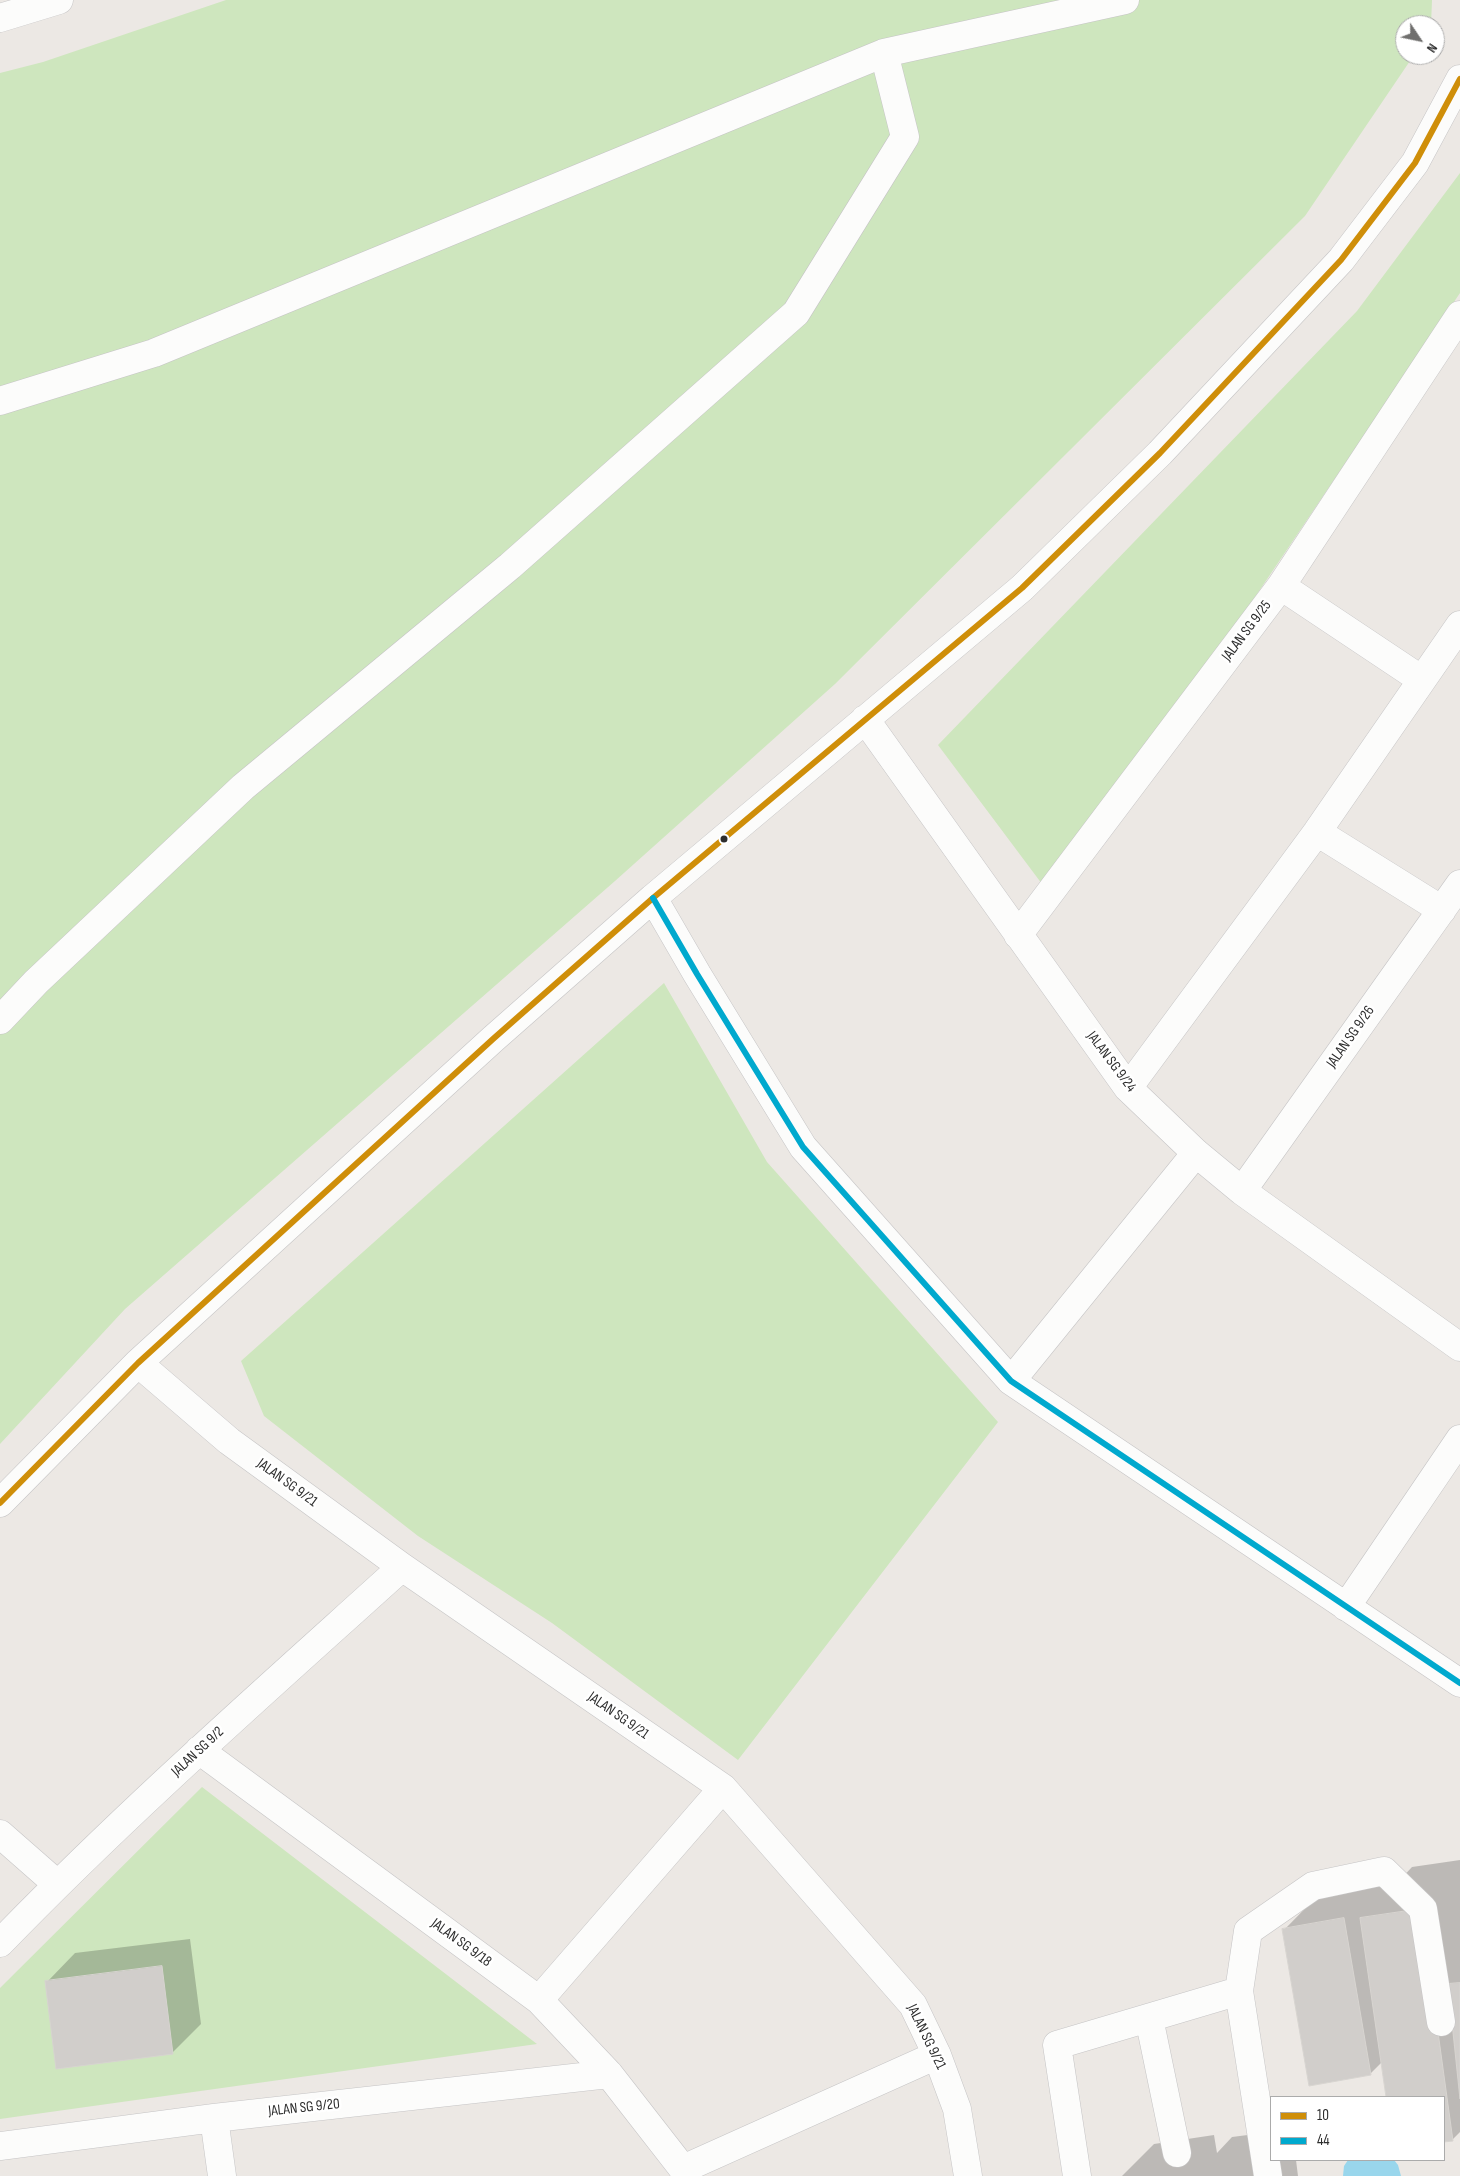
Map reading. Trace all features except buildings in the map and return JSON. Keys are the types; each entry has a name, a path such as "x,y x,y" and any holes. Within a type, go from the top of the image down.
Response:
{"street":[{"path":"0,18 59,0"},
{"path":"0,401 154,353 884,54 1124,0"},
{"path":"0,1020 36,982 243,787 510,566 796,313 905,137 884,54"},
{"path":"0,1503 138,1363 493,1039 653,898 1022,588 1160,453 1341,260 1415,164 1459,85"},
{"name":"JALAN SG 9/25","path":"1018,935 1280,586 1460,315"},
{"path":"1280,586 1422,680"},
{"path":"1128,1088 1317,832 1460,625"},
{"name":"JALAN SG 9/24","path":"865,719 1128,1088 1196,1152 1242,1191 1460,1347"},
{"path":"1317,832 1442,910"},
{"name":"JALAN SG 9/26","path":"1242,1191 1460,884"},
{"path":"653,898 697,974 803,1147 1011,1381 1460,1683"},
{"path":"1011,1381 1196,1152"},
{"name":"JALAN SG 9/21","path":"138,1363 229,1441 402,1567 723,1788 913,2005 937,2055 957,2109 968,2176"},
{"path":"1346,1607 1460,1438"},
{"name":"JALAN SG 9/2","path":"0,1942 57,1884 199,1750 402,1567"},
{"name":"JALAN SG 9/18","path":"199,1750 539,2000 609,2074 684,2172"},
{"path":"539,2000 723,1788"},
{"path":"0,1834 57,1884"},
{"path":"1268,2176 1239,1991 1248,1931 1312,1886 1384,1870 1423,1909 1441,2022"},
{"path":"1077,2176 1057,2046 1239,1991"},
{"path":"1149,2018 1177,2153"},
{"path":"684,2172 937,2055"},
{"name":"JALAN SG 9/20","path":"0,2146 214,2118 609,2074"},
{"path":"214,2118 222,2176"}],"green space":[{"path":"226,0 1432,0 1431,15 1395,15 1395,65 1407,65 1305,216 835,684 615,881 125,1309 0,1444 0,73 43,62"},
{"path":"1460,173 1460,293 1199,680 1042,884 938,745 1357,311"},
{"path":"664,983 767,1162 998,1422 738,1760 552,1623 418,1536 264,1416 241,1361"},
{"path":"202,1787 537,2044 0,2119 0,1988"}],"water":[{"path":"1347,2161 1395,2161 1401,2176 1343,2176 1344,2166"}],"transit line":[{"name":"10","path":"0,1503 138,1363 493,1039 653,898 1022,588 1160,453 1341,260 1415,163 1460,79"},
{"name":"44","path":"653,898 697,974 803,1147 1011,1381 1460,1683"}]}
